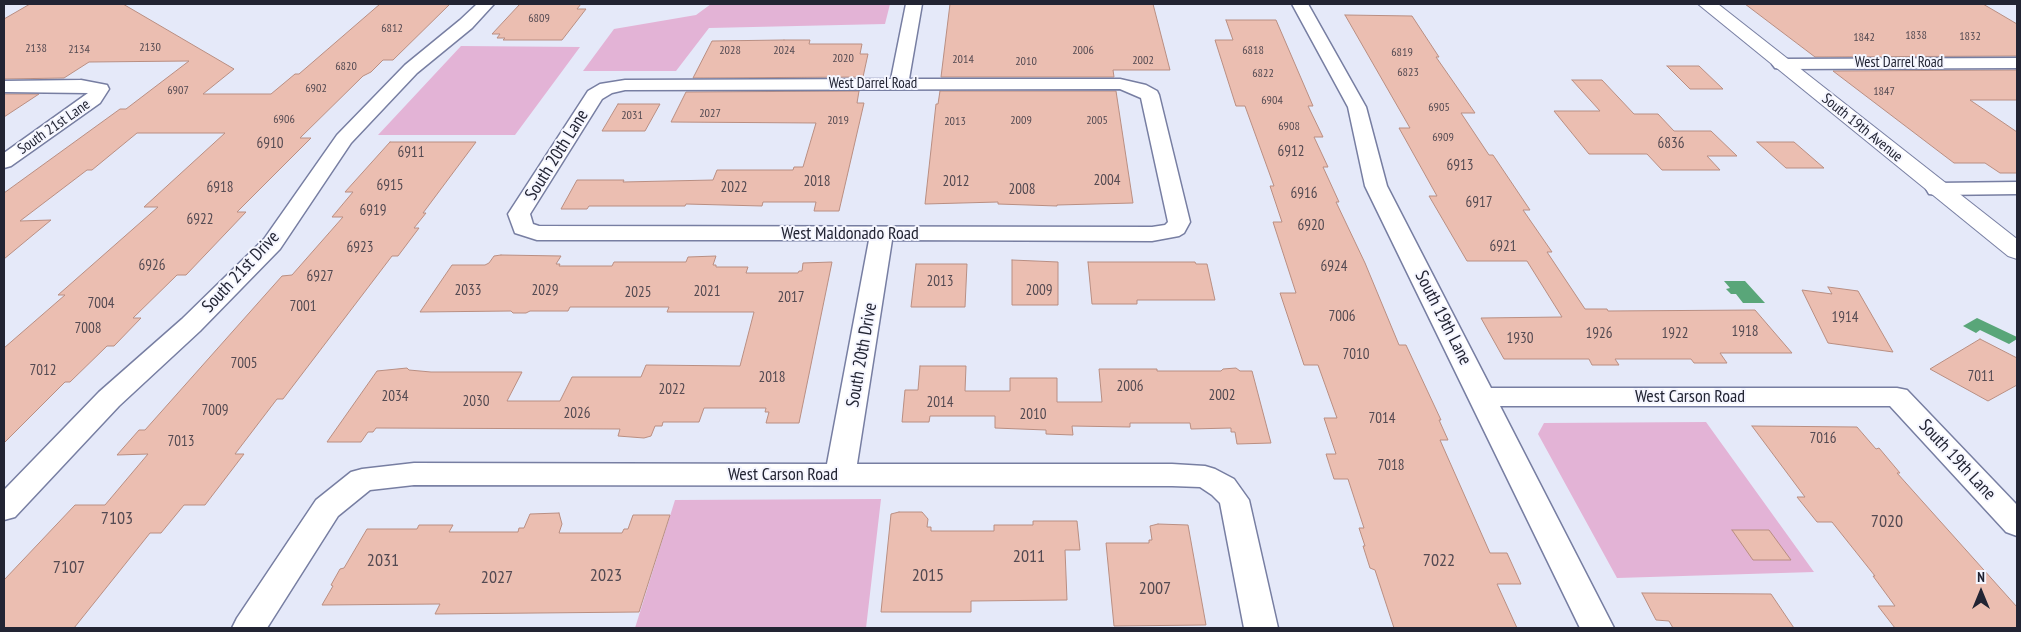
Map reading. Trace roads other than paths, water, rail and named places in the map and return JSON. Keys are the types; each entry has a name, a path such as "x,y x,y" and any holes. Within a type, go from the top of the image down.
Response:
{"main road":[{"name":"South 19th Avenue","path":"1707,4 2017,252"}],"street":[{"name":"South 21st Drive","path":"10,496 110,399 191,325 272,244 344,139 411,69 466,24 486,4"},
{"path":"899,84 914,4"},
{"name":"South 19th Lane","path":"1300,4 1357,108 1376,186 1597,628"},
{"name":"West Darrel Road","path":"1781,64 2017,63"},
{"name":"West Darrel Road","path":"607,88 625,85 1120,84 1139,89 1150,95 1177,214 1178,222 1176,228"},
{"name":"South 21st Lane","path":"4,86 81,86 100,89 94,99 4,162"},
{"name":"South 20th Lane","path":"523,228 519,214 595,95 607,88"},
{"path":"1937,189 2017,188"},
{"name":"West Maldonado Road","path":"523,228 536,233 882,234 1152,234 1164,233 1176,228"},
{"name":"South 20th Drive","path":"840,475 882,234"},
{"name":"South 19th Lane","path":"1897,396 2017,524"},
{"name":"West Carson Road","path":"1483,397 1897,396"},
{"name":"West Carson Road","path":"249,628 326,508 362,480 414,474 1205,477 1223,487 1234,500 1261,628"}]}
